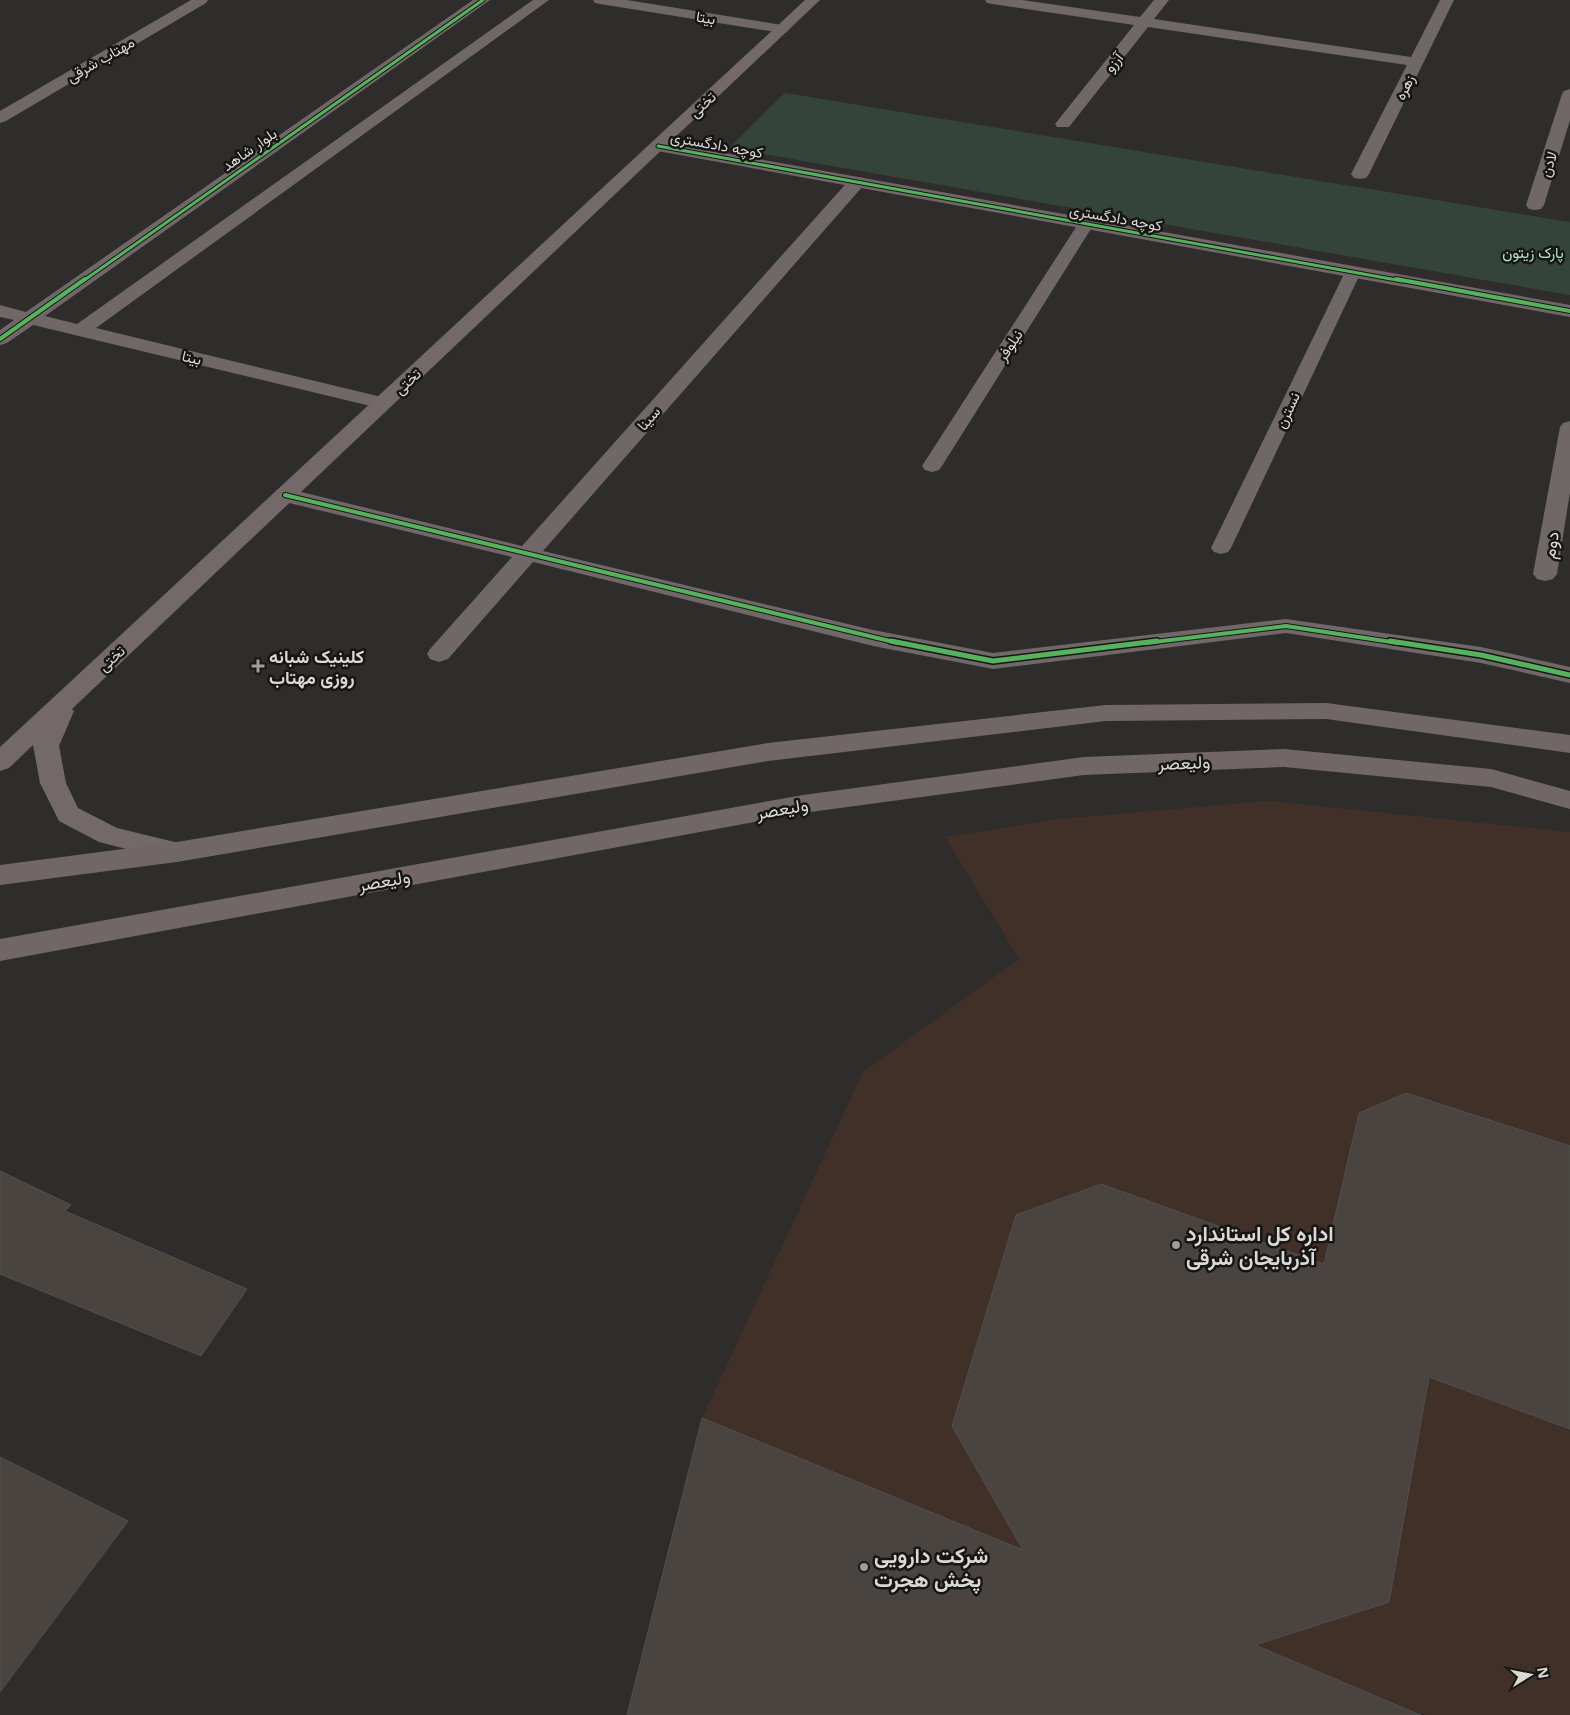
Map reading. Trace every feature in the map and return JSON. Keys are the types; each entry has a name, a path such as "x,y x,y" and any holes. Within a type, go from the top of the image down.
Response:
{"main road":[{"name":"تختى","path":"0,762 814,0"},
{"path":"65,701 46,746 53,783 68,814 110,835 177,852"},
{"path":"0,875 177,852 768,752 1106,712 1326,711 1570,744"},
{"name":"ولیعصر","path":"0,950 802,804 1084,766 1284,758 1491,778 1570,800"}],"street":[{"name":"مهتاب شرقی","path":"0,118 201,0"},
{"name":"بلوار شاهد","path":"0,339 483,0"},
{"path":"81,330 542,0"},
{"name":"بیتا","path":"600,0 782,29"},
{"path":"992,0 1416,62"},
{"name":"آرزو","path":"1063,124 1162,0"},
{"name":"زهره","path":"1360,174 1447,0"},
{"name":"لادن","path":"1535,205 1570,94"},
{"name":"کوچه دادگستری","path":"658,146 1570,311"},
{"name":"سینا","path":"439,654 856,182"},
{"name":"بیتا","path":"0,311 383,403"},
{"name":"دوم","path":"1546,574 1570,427"},
{"path":"285,495 873,638 993,661 1286,626 1481,655 1570,675"}],"lane":[{"name":"نیلوفر","path":"932,466 1086,224"},
{"name":"نسترن","path":"1221,548 1353,272"}],"shaded area":[{"name":"اداره کل استاندارد آذربایجان شرقی","path":"1269,801 1570,832 1570,1715 1425,1715 702,1418 863,1072 1019,959 945,837 1057,819"}],"green space":[{"name":"پارک زیتون","path":"785,93 1570,222 1570,295 729,148"}],"building":[{"path":"1406,1093 1570,1146 1570,1429 1429,1377 1389,1602 1255,1645 1421,1715 627,1715 702,1418 1023,1550 952,1426 1016,1215 1101,1184 1324,1264 1359,1113"},
{"path":"0,1171 71,1205 65,1211 247,1289 201,1356 0,1274"},
{"path":"0,1457 128,1521 0,1692"}],"cycle path":[{"path":"0,339 483,0"},
{"path":"658,146 1570,311"},
{"path":"285,495 873,638 993,661 1286,626 1481,655 1570,675"}],"place":[{"name":"کلینیک شبانه روزی مهتاب","path":"258,666"},
{"name":"اداره کل استاندارد آذربایجان شرقی","path":"1176,1245"},
{"name":"شرکت دارویی پخش هجرت","path":"864,1567"}]}
